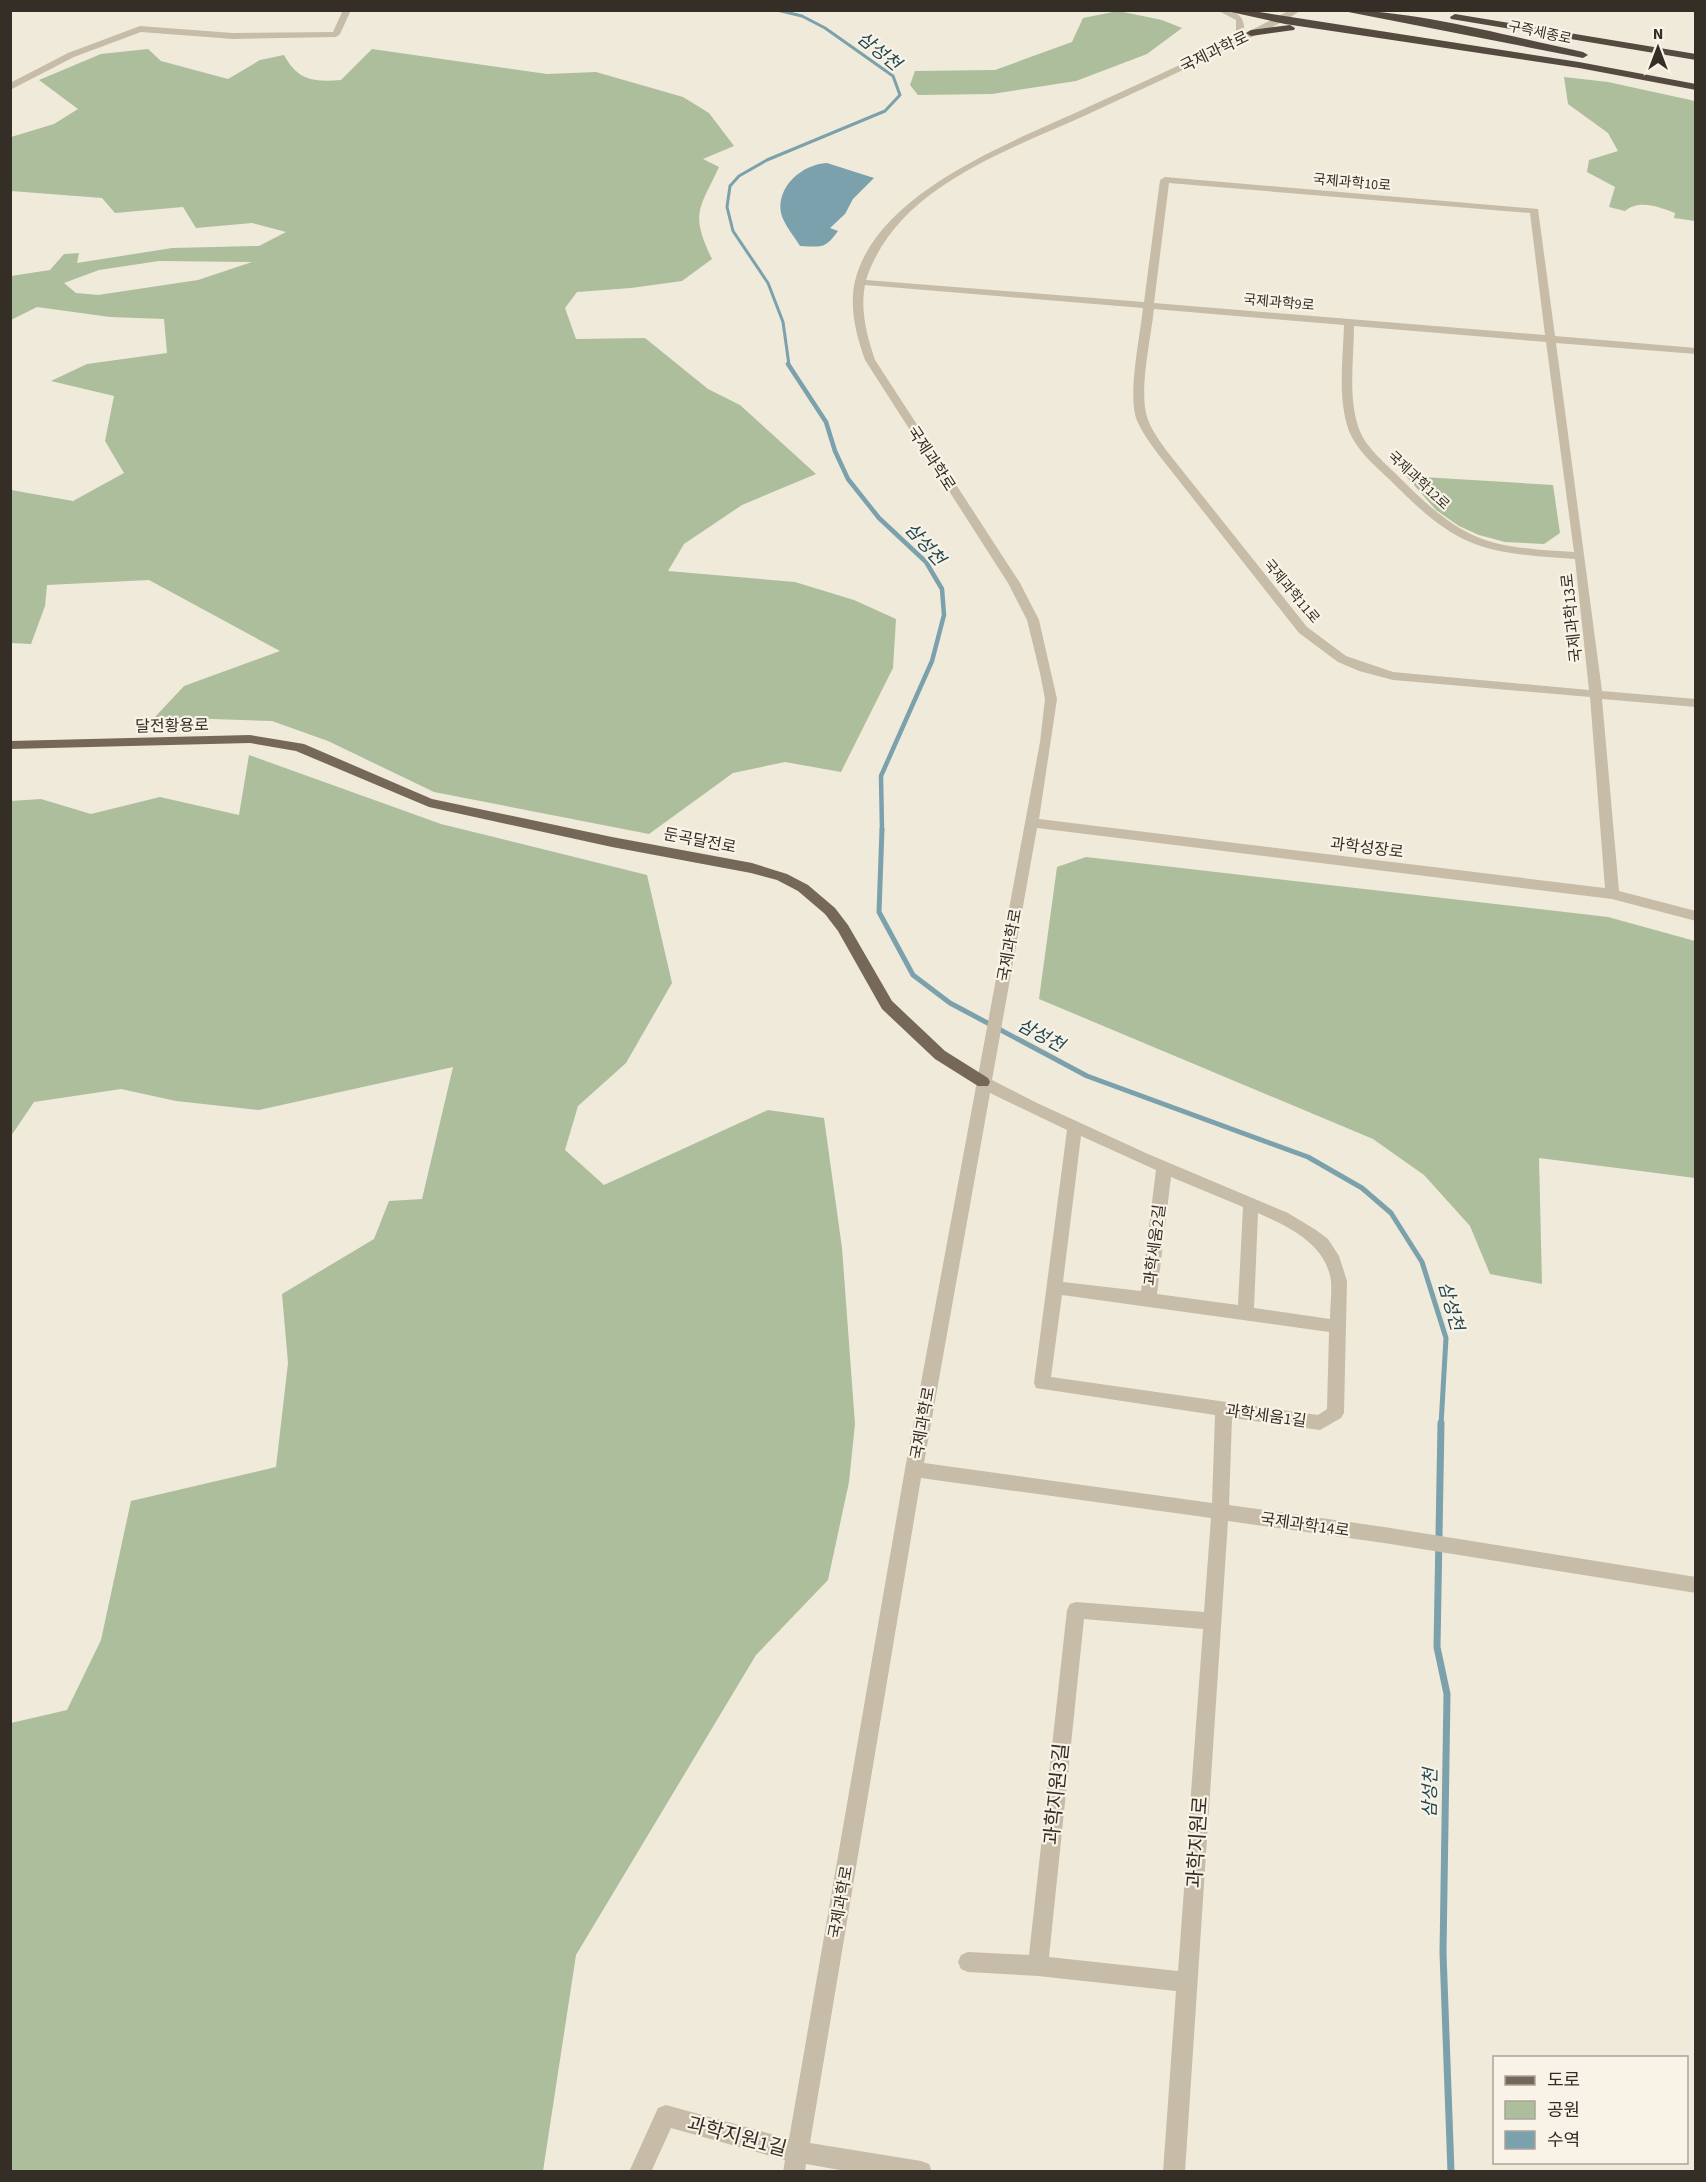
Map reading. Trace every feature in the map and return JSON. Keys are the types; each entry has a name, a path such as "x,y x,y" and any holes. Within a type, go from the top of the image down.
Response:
{"highway":[{"path":"1227,10 1278,20 1584,66 1695,87"},
{"name":"구즉세종로","path":"1343,10 1535,44 1695,80"},
{"name":"구즉세종로","path":"1407,10 1574,35 1695,57"},
{"path":"1527,17 1695,52"},
{"path":"1251,33 1289,28 1333,28"}],"main road":[{"name":"달전황용로","path":"10,745 250,739 299,747 331,760"},
{"name":"둔곡달전로","path":"331,760 429,803 612,842 752,868 782,877 803,888 830,911 843,928 887,1005 940,1055 983,1082"}],"street":[{"path":"10,87 71,55 140,29 233,36 336,34 347,10"},
{"path":"1221,10 1239,19 1243,25 1240,38"},
{"name":"국제과학로","path":"796,2162 914,1469 1046,742 1051,699 1033,620 1014,583 870,360 856,308 859,282 868,261 886,231 910,206 934,188 996,154 1297,10"},
{"name":"국제과학10로","path":"1150,306 1158,222 1165,180 1535,211 1551,339"},
{"name":"국제과학9로","path":"859,282 1695,351"},
{"name":"국제과학11로","path":"1150,306 1139,396 1140,417 1162,452 1303,630 1342,659 1363,668 1393,676 1596,696"},
{"name":"국제과학12로","path":"1349,323 1352,425 1359,439 1376,460 1428,512 1456,533 1485,545 1518,552 1580,556"},
{"name":"국제과학13로","path":"1551,339 1596,696 1612,894"},
{"path":"1596,696 1695,704"},
{"name":"과학성장로","path":"1031,823 1612,894 1695,916"},
{"name":"과학세움1길","path":"983,1082 1012,1099 1075,1127 1164,1168 1304,1229 1323,1244 1334,1260 1339,1281 1335,1413 1320,1423 1042,1383 1075,1127"},
{"name":"과학세움2길","path":"1053,1287 1148,1299 1164,1168"},
{"path":"1246,1313 1251,1205"},
{"path":"1148,1299 1338,1327"},
{"name":"과학지원로","path":"1174,2172 1220,1512 1224,1409"},
{"name":"국제과학14로","path":"914,1469 1384,1535 1695,1585"},
{"name":"과학지원3길","path":"1038,1966 1076,1610 1212,1620"},
{"path":"968,1962 1038,1966 1187,1982"},
{"name":"과학지원1길","path":"640,2172 666,2116 796,2162"},
{"path":"796,2162 921,2172"}],"green space":[{"path":"1118,11 1162,20 1182,28 1147,54 1076,81 992,94 918,95 910,85 915,71 995,70 1072,42 1083,18"},
{"path":"148,49 161,61 228,79 260,60 284,55 289,64 301,75 315,80 331,81 341,80 372,49 547,74 596,72 683,97 709,113 734,146 703,159 719,167 702,203 699,221 712,259 682,281 577,292 565,308 576,339 645,338 708,389 740,405 816,474 742,505 684,544 668,571 795,582 854,600 896,619 893,668 841,772 785,762 733,773 649,834 434,792 328,741 272,721 155,717 184,686 280,651 149,580 47,585 45,606 31,644 11,643 11,490 73,501 124,473 105,441 114,396 51,381 87,364 167,353 164,319 110,317 37,307 11,320 11,276 50,270 64,254 79,253 77,263 172,248 259,246 286,232 252,223 196,228 183,207 115,213 102,198 11,191 11,137 54,124 78,109 39,80 101,54","holes":["159,261 252,262 198,280 98,295 76,293 64,283 99,270"]},
{"path":"1564,77 1608,82 1695,101 1695,221 1674,218 1675,213 1649,205 1636,205 1625,211 1609,207 1615,187 1587,172 1589,160 1618,151 1608,133 1568,104"},
{"path":"1406,476 1553,485 1560,533 1544,544 1505,542 1479,535 1459,526 1436,510"},
{"path":"249,755 441,824 647,875 672,983 626,1063 578,1106 565,1150 604,1185 768,1110 824,1118 842,1248 855,1424 849,1482 828,1580 756,1655 576,1955 543,2171 11,2171 11,1723 67,1710 101,1640 131,1501 276,1467 288,1363 282,1294 374,1239 389,1201 422,1199 453,1067 259,1110 176,1101 121,1089 34,1102 11,1136 11,801 41,799 91,814 160,797 239,815"},
{"path":"1086,857 1608,917 1695,941 1695,1178 1539,1158 1542,1284 1490,1274 1470,1226 1424,1175 1373,1139 1039,999 1057,867"}],"water":[{"path":"827,163 874,178 853,199 845,214 830,228 838,231 830,241 822,246 800,246 782,217 783,194 793,178 801,172 809,167"}],"waterway":[{"name":"삼성천","path":"777,10 802,16 825,28 893,76 900,95 885,111 767,160 739,176 730,186 727,207 733,231 768,283 783,322 789,365"},
{"name":"삼성천","path":"788,364 826,422 835,451 848,479 879,518 926,562 942,589 944,615 932,661 881,776 882,830"},
{"name":"삼성천","path":"882,830 879,912 913,975 950,1003 1087,1076 1308,1157 1362,1188 1391,1213 1422,1262 1446,1338 1441,1425"},
{"name":"삼성천","path":"1441,1423 1437,1647 1447,1694 1443,1953 1451,2172"}]}
